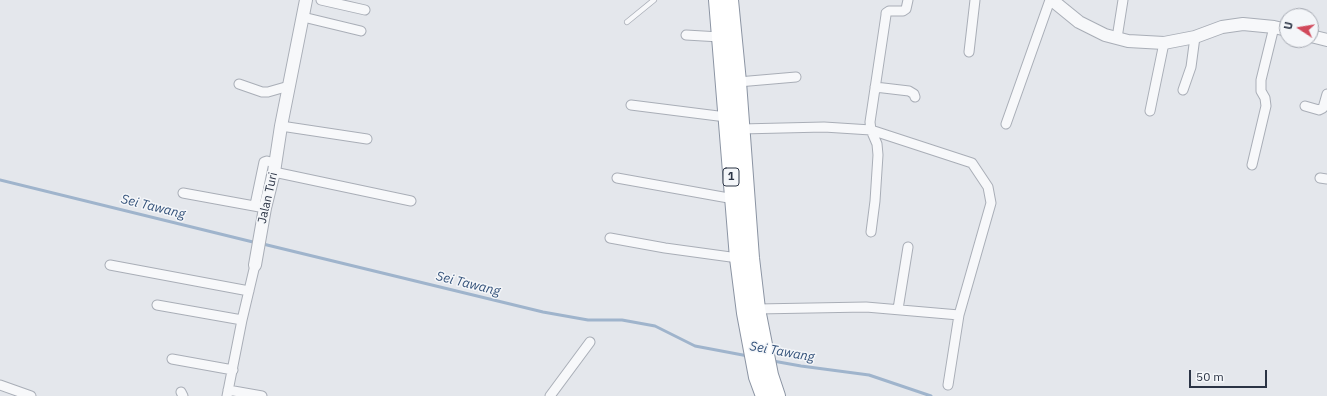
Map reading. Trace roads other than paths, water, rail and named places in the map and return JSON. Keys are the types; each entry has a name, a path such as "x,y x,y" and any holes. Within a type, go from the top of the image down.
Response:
{"highway":[{"name":"1","path":"717,0 720,37 736,121 757,309 758,351"},
{"name":"1","path":"730,0 738,82 734,198 738,258 745,313 758,351 764,376 764,396"},
{"name":"1","path":"764,376 777,396"}],"street":[{"name":"Jalan Turi","path":"228,393 242,320 255,265 259,238 260,207 275,167 281,126 306,0"},
{"path":"321,0 365,10"},
{"path":"871,232 878,155 877,144 871,130 870,122 886,12 903,11 906,9 908,0"},
{"path":"969,52 975,0"},
{"path":"1006,124 1051,0 1078,22 1104,35 1128,41 1164,43 1195,37 1215,28 1243,24 1279,28"},
{"path":"1117,38 1123,0"},
{"path":"302,17 362,31"},
{"path":"1252,165 1266,106 1265,98 1261,91 1261,80 1274,27"},
{"path":"686,35 720,37"},
{"path":"1183,90 1191,67 1195,37"},
{"path":"1150,111 1164,43"},
{"path":"738,82 796,77"},
{"path":"240,84 262,92 268,92 289,86"},
{"path":"875,87 909,91 914,94 915,97"},
{"path":"1305,106 1319,110 1323,108 1327,94"},
{"path":"631,105 736,121 871,130 972,164 988,187 991,203 959,315 948,385"},
{"path":"281,126 366,139"},
{"path":"275,167 411,201"},
{"path":"618,178 734,198"},
{"path":"183,193 260,207"},
{"path":"610,238 665,248 738,258"},
{"path":"898,309 908,247"},
{"path":"110,265 250,291"},
{"path":"157,305 242,320"},
{"path":"757,309 866,307 959,315"},
{"path":"550,396 590,342"},
{"path":"172,358 233,370"},
{"path":"0,385 31,396"},
{"path":"228,393 262,396"}],"lane":[{"path":"627,22 654,0"}],"waterway":[{"name":"Sei Tawang","path":"0,180 257,243"},
{"name":"Sei Tawang","path":"263,244 543,312 588,320 622,320 655,326 695,346 748,356"},
{"name":"Sei Tawang","path":"773,361 869,375 931,396"}]}
